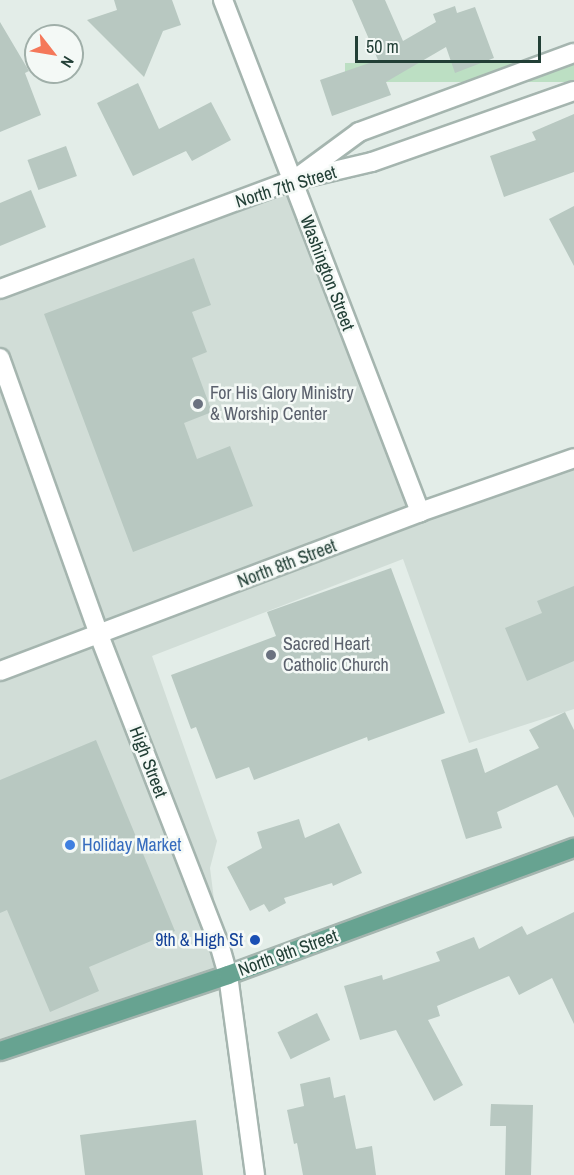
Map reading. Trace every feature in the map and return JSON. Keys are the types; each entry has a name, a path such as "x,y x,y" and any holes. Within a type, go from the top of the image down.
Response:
{"main road":[{"name":"North 9th Street","path":"0,1051 228,975 574,848"}],"street":[{"name":"Washington Street","path":"223,0 420,512"},
{"path":"291,181 359,132 574,53"},
{"name":"North 7th Street","path":"0,289 291,181 372,162 574,91"},
{"name":"High Street","path":"0,358 99,635 228,975 255,1175"},
{"name":"North 8th Street","path":"0,671 420,512 574,458"}],"shaded area":[{"path":"291,181 420,512 574,458 574,709 469,743 403,559 152,656 217,841 210,868 220,947 228,975 0,1051 0,289"}],"green space":[{"path":"345,63 574,63 574,82 345,82"}],"building":[{"path":"114,0 172,0 181,25 163,31 144,77 87,20 117,10"},
{"path":"352,0 385,0 403,41 436,22 433,14 455,6 457,13 475,7 494,58 455,73 446,47 386,82 391,95 332,116 320,80 378,60"},
{"path":"0,22 24,63 24,84 29,84 41,115 0,132"},
{"path":"138,83 159,129 211,102 231,140 192,161 186,151 133,176 97,103"},
{"path":"574,114 574,172 504,197 490,156 536,140 532,132"},
{"path":"66,146 77,176 38,190 27,160"},
{"path":"31,190 46,227 0,246 0,203"},
{"path":"574,206 574,266 549,219"},
{"path":"194,258 211,305 192,312 207,352 192,358 212,412 184,423 197,459 230,446 253,506 133,552 44,314"},
{"path":"391,568 445,713 368,741 367,737 254,780 249,767 216,779 196,727 191,729 171,675 276,636 267,612"},
{"path":"574,586 574,661 527,681 505,628 542,613 537,601"},
{"path":"565,712 574,730 574,818 557,785 497,812 502,828 466,839 441,760 477,748 485,773 539,748 529,730"},
{"name":"Holiday Market","path":"96,740 175,931 89,967 99,991 50,1012 7,910 0,913 0,780"},
{"path":"299,819 305,838 339,823 362,873 333,886 332,883 284,898 286,903 269,912 264,904 250,911 227,867 262,848 257,832"},
{"path":"574,912 574,1024 552,978 519,995 509,976 437,1006 440,1016 428,1020 463,1085 434,1101 396,1030 360,1040 344,986 382,975 383,980 440,961 436,952 474,937 479,949 522,926 527,935"},
{"path":"317,1013 330,1040 291,1059 277,1032"},
{"path":"330,1077 334,1098 345,1095 356,1149 372,1146 376,1175 303,1175 297,1143 294,1144 287,1110 304,1106 300,1084"},
{"path":"491,1104 533,1105 531,1175 505,1175 506,1126 490,1126"},
{"path":"196,1120 203,1175 85,1175 80,1135"}],"place":[{"name":"For His Glory Ministry & Worship Center","path":"198,404"},
{"name":"Sacred Heart Catholic Church","path":"271,655"},
{"name":"Holiday Market","path":"70,845"},
{"name":"9th & High St","path":"255,940"}]}
